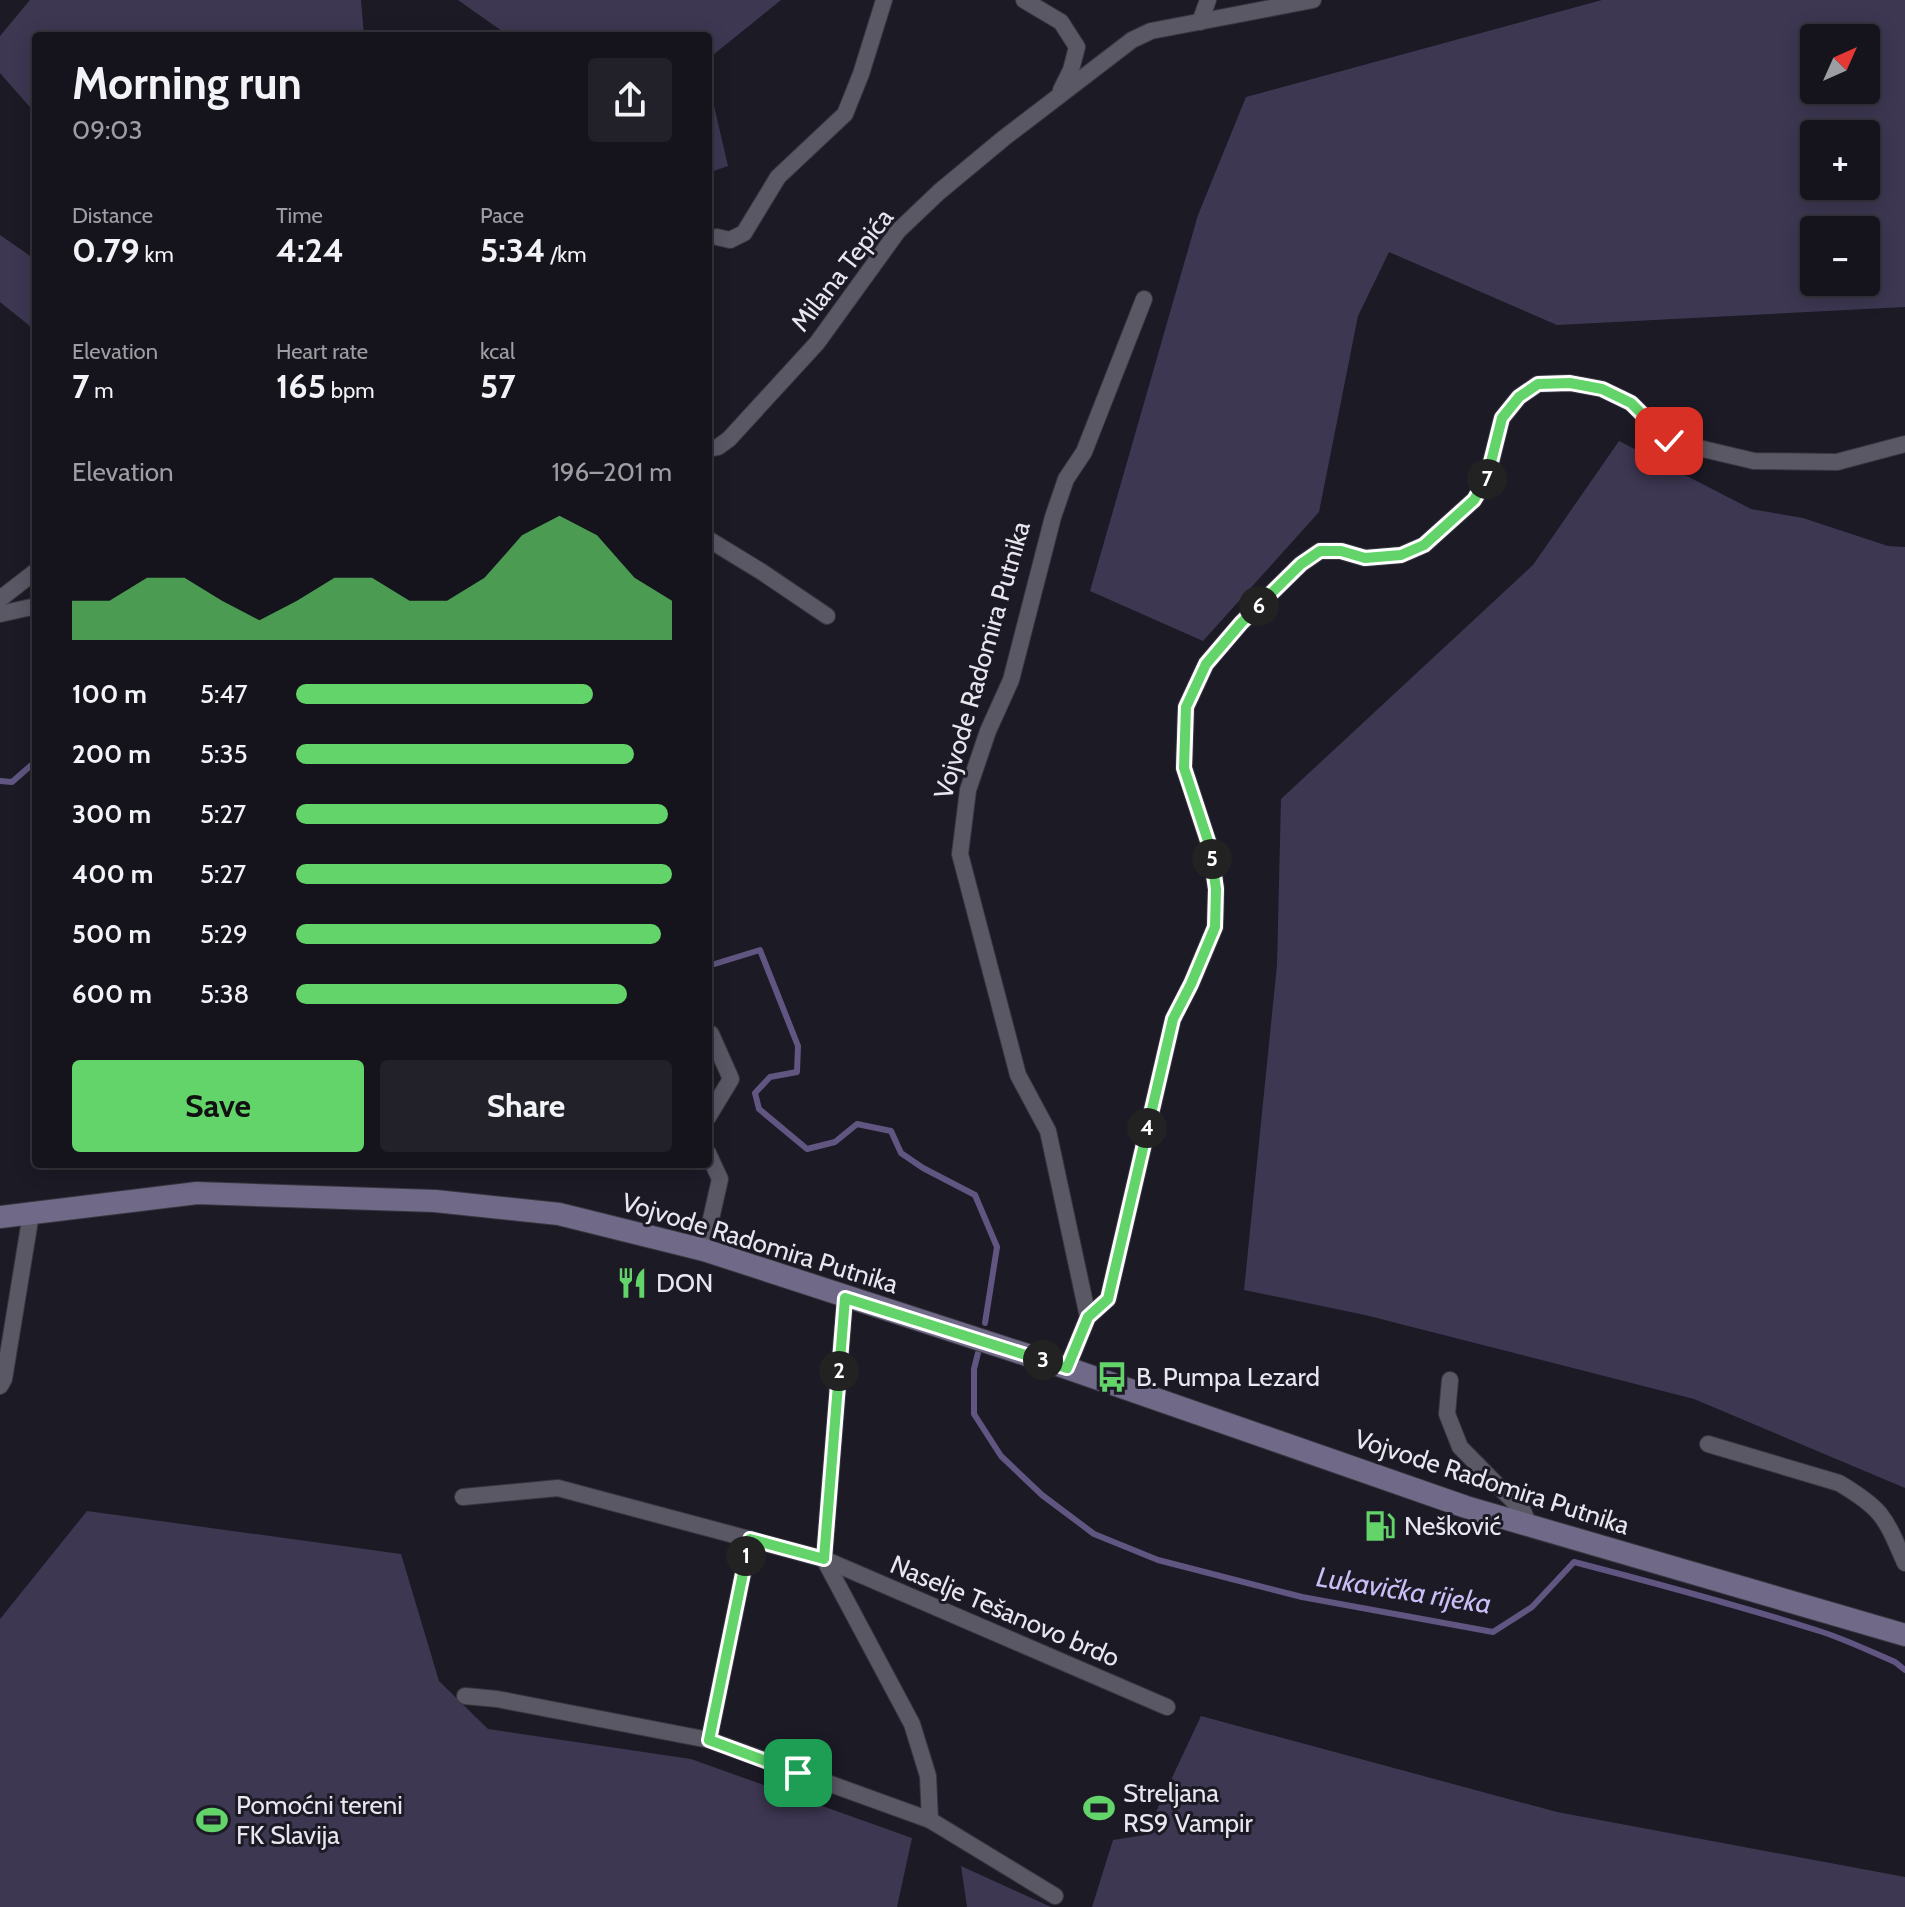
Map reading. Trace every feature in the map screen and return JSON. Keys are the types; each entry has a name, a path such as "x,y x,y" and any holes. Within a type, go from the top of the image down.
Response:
{"main road":[{"name":"Vojvode Radomira Putnika","path":"0,1217 197,1193 435,1201 559,1214 704,1250 1067,1368 1466,1507 1905,1635"}],"street":[{"path":"717,237 730,240 744,233 778,177 845,114 884,0"},
{"name":"Milana Tepića","path":"1024,0 1061,22 1077,47 1071,70 1059,95"},
{"path":"1200,22 1208,0"},
{"name":"Milana Tepića","path":"712,448 729,439 817,343 898,231 939,192 1132,40 1151,31 1313,0"},
{"name":"Vojvode Radomira Putnika","path":"1088,1317 1048,1131 1018,1075 960,854 968,790 988,731 1011,680 1053,517 1066,479 1084,452 1144,299"},
{"path":"1067,1368 1088,1317 1108,1299 1173,1019 1215,927 1216,889 1210,847 1184,768 1186,707 1206,664 1241,623 1301,564 1320,551 1341,551 1365,558 1401,555 1424,545 1474,500 1487,478 1502,418 1519,397 1538,384 1570,383 1602,389 1631,403 1669,441 1754,461 1837,462 1905,444"},
{"path":"712,541 827,616"},
{"path":"0,599 32,574"},
{"path":"0,614 32,607"},
{"path":"712,1036 731,1079 712,1110"},
{"path":"704,1250 720,1179 712,1162"},
{"path":"1,1382 31,1214"},
{"path":"845,1298 824,1559 912,1724 928,1776 930,1820"},
{"path":"1450,1380 1447,1414 1460,1447 1523,1511 1529,1525"},
{"path":"1708,1444 1839,1483 1849,1489 1885,1518 1905,1563"},
{"name":"Naselje Tešanovo brdo","path":"463,1497 558,1488 824,1559 1167,1707"},
{"path":"709,1740 750,1539"},
{"path":"465,1696 497,1699 709,1740 930,1820 1055,1896"}],"shaded area":[{"path":"30,0 361,0 364,32 32,32 32,109 0,73 0,36"},
{"path":"458,0 781,0 712,56 712,32 503,32"},
{"path":"1602,0 1905,0 1905,307 1557,325 1389,252 1358,316 1319,512 1203,641 1090,591 1198,215 1246,97"},
{"path":"712,97 728,166 712,172"},
{"path":"0,235 32,257 32,328 0,302"},
{"path":"1619,441 1751,509 1803,518 1888,546 1905,547 1905,1488 1694,1399 1365,1315 1244,1290 1277,965 1281,799 1533,565"},
{"path":"87,1511 401,1554 439,1681 488,1729 691,1759 912,1838 897,1907 0,1907 0,1619"},
{"path":"1201,1716 1557,1812 1905,1877 1905,1907 1092,1907 1113,1840 1145,1835"},
{"path":"961,1866 1051,1907 967,1907"}],"waterway":[{"name":"Lukavička rijeka","path":"0,781 12,782 32,764"},
{"name":"Lukavička rijeka","path":"712,965 760,950 798,1046 797,1072 770,1077 755,1093 759,1109 807,1149 835,1142 857,1124 891,1131 901,1153 975,1195 997,1247 985,1323"},
{"name":"Lukavička rijeka","path":"978,1353 974,1369 974,1414 1001,1456 1042,1495 1094,1534 1158,1560 1302,1597 1493,1632 1532,1607 1574,1562 1826,1633 1895,1662 1905,1670"}],"place":[{"name":"DON","path":"632,1283"},
{"name":"B. Pumpa Lezard","path":"1112,1377"},
{"name":"Nešković","path":"1380,1526"},
{"name":"Streljana RS9 Vampir","path":"1099,1808"},
{"name":"Pomoćni tereni FK Slavija","path":"212,1820"}],"route":[{"path":"798,1773 709,1740 750,1539 824,1559 845,1298 1067,1368 1088,1317 1108,1299 1173,1019 1215,927 1216,889 1210,847 1184,768 1186,707 1206,664 1241,623 1301,564 1320,551 1341,551 1365,558 1401,555 1424,545 1474,500 1487,478 1502,418 1519,397 1538,384 1570,383 1602,389 1631,403 1669,441"}]}
